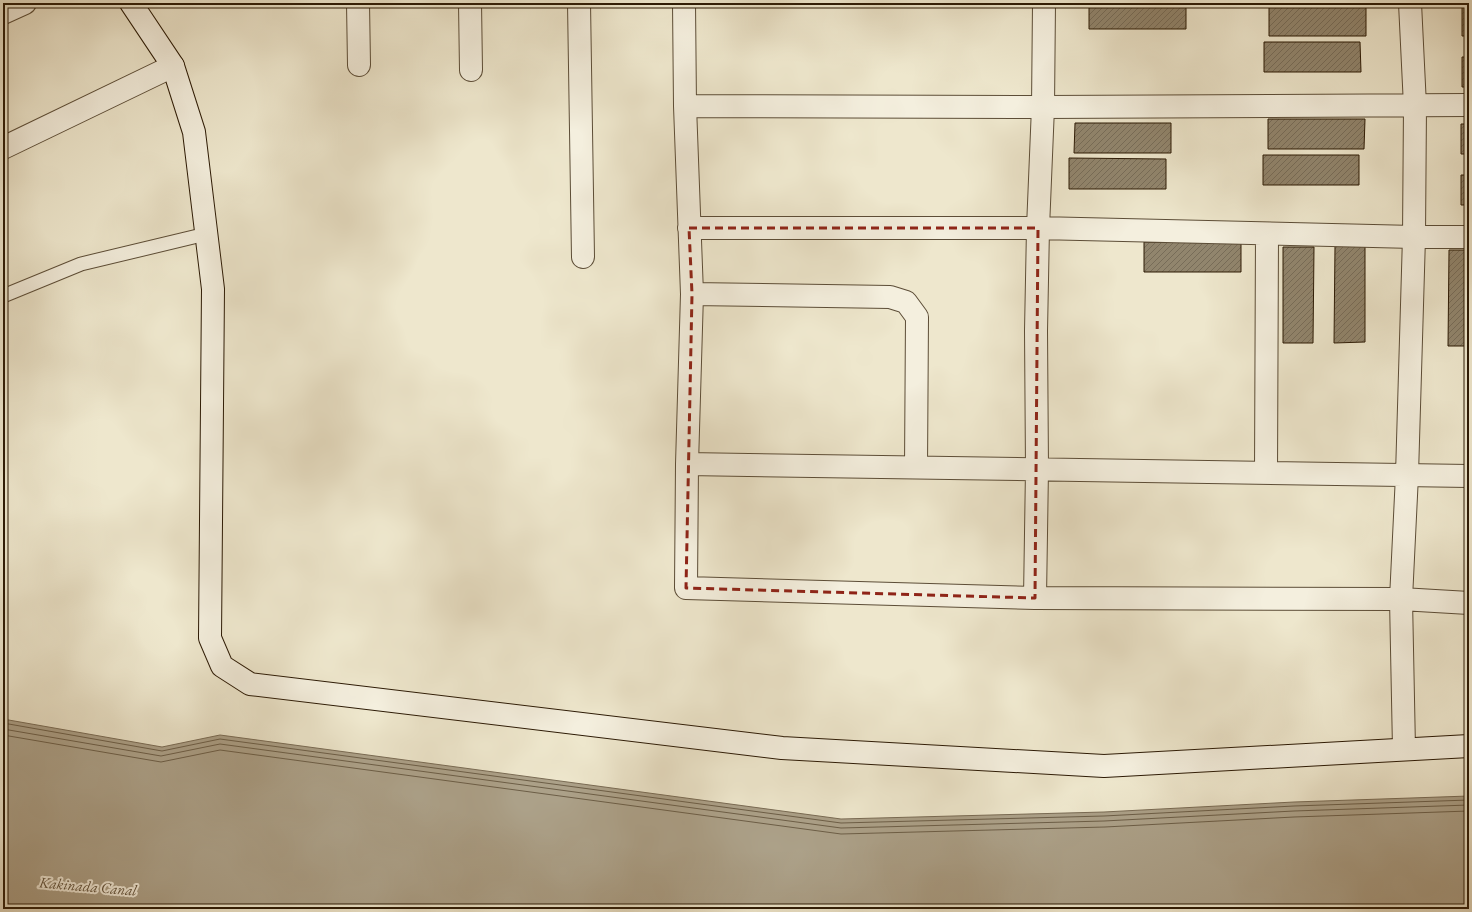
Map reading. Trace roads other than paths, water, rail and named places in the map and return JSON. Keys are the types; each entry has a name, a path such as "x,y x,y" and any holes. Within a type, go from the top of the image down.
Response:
{"street":[{"path":"3,13 25,3"},
{"path":"131,3 173,66 194,132 213,289 210,638 222,666 250,684 782,748 1104,766 1469,746"},
{"path":"358,3 359,65"},
{"path":"470,3 471,70"},
{"path":"579,3 583,257"},
{"path":"684,3 685,106 692,294 687,464 686,588 1035,598 1401,599 1469,603"},
{"path":"1035,598 1037,469 1036,331 1038,228 1043,107 1044,3"},
{"path":"1404,749 1401,599 1407,475 1414,237 1415,106 1410,3"},
{"path":"3,148 173,66"},
{"path":"685,106 1043,107 1469,105"},
{"path":"689,228 1038,228 1267,234 1469,237"},
{"path":"1266,473 1267,234"},
{"path":"692,294 890,297 906,302 917,317 916,467"},
{"path":"687,464 1469,476"}],"lane":[{"path":"3,296 81,264 206,234"}],"water":[{"name":"Kakinada Canal","path":"3,719 162,747 220,735 841,819 1104,812 1294,802 1469,796 1469,909 3,909"}]}
